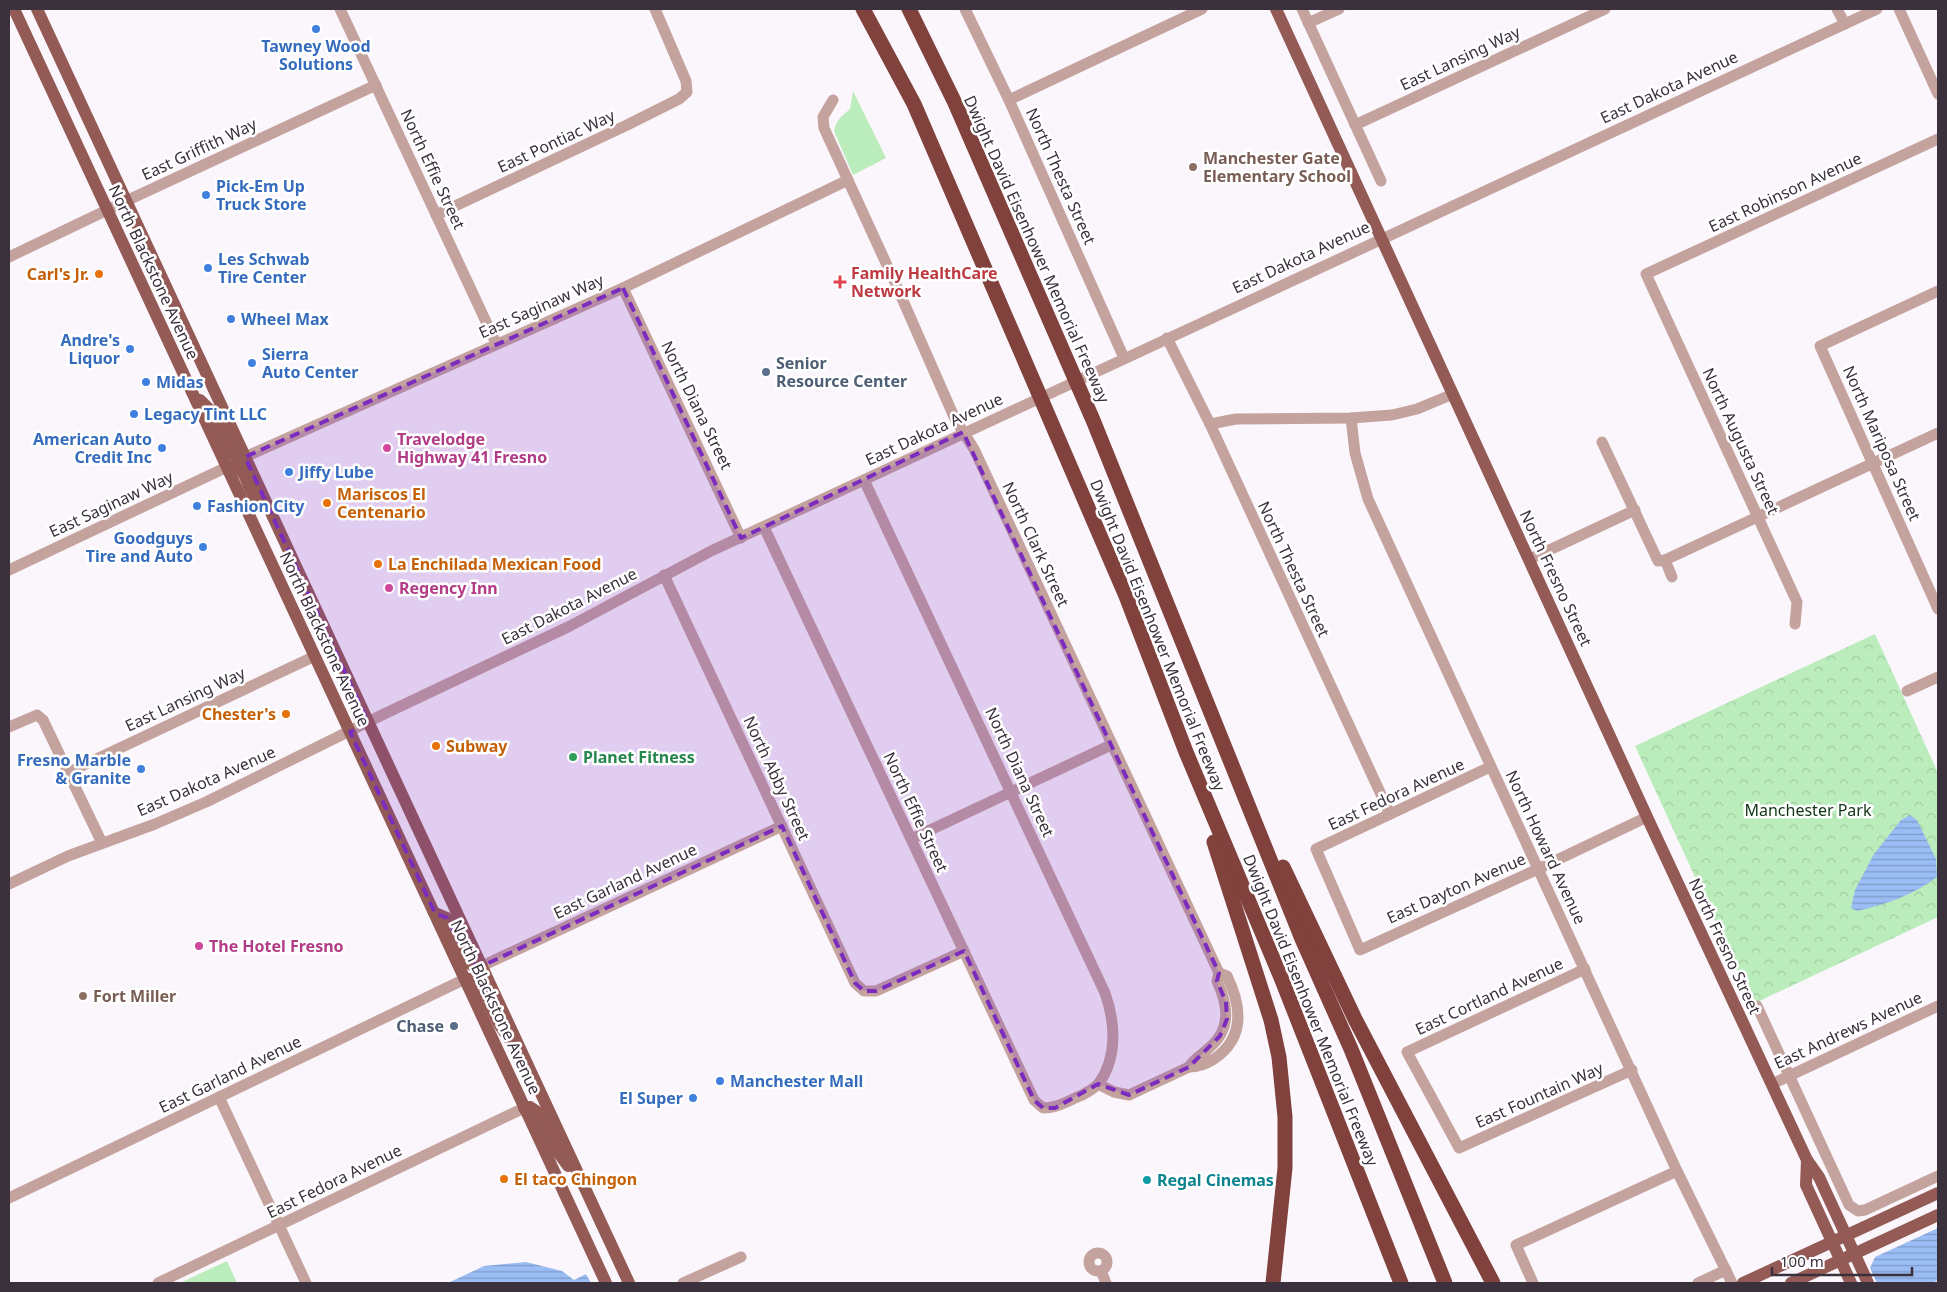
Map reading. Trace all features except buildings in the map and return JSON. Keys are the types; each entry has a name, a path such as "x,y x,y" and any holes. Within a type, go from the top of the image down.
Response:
{"highway":[{"name":"Dwight David Eisenhower Memorial Freeway","path":"863,9 918,113 1126,596 1186,752 1282,980 1401,1283"},
{"name":"Dwight David Eisenhower Memorial Freeway","path":"908,9 955,103 1093,420 1302,939 1351,1049 1445,1283"},
{"path":"1223,742 1355,1018 1493,1283"},
{"path":"1186,752 1270,1020 1279,1057 1285,1118 1286,1168 1273,1283"}],"main road":[{"name":"North Blackstone Avenue","path":"14,9 606,1283"},
{"name":"North Blackstone Avenue","path":"37,9 629,1283"},
{"name":"North Fresno Street","path":"1276,9 1647,817 1807,1160 1820,1177 1868,1283"},
{"path":"194,395 211,411 233,454 238,458 245,456"},
{"path":"227,467 233,466 238,468 255,500 268,506"},
{"path":"435,913 447,918 470,964 475,967 482,966"},
{"path":"465,979 473,979 479,986 499,1024 527,1064"},
{"path":"524,1108 530,1107 539,1113 558,1151 587,1193"},
{"name":"North Fresno Street","path":"1807,1160 1806,1185 1850,1281"},
{"path":"1743,1283 1938,1193"},
{"path":"1791,1283 1938,1215"}],"street":[{"name":"North Effie Street","path":"340,9 496,343"},
{"name":"East Pontiac Way","path":"436,215 625,126 679,99 687,92 686,81 655,9"},
{"name":"North Thesta Street","path":"965,9 1009,100 1124,358"},
{"path":"1009,100 1202,9"},
{"path":"1302,9 1381,181"},
{"path":"1308,23 1339,9"},
{"name":"East Lansing Way","path":"1355,125 1605,9"},
{"path":"1838,9 1844,24"},
{"name":"East Dakota Avenue","path":"9,884 68,856 155,824 206,802 368,722 564,629 664,575 963,432 1877,9"},
{"path":"1899,9 1938,94"},
{"name":"East Griffith Way","path":"9,258 126,201 376,85"},
{"name":"North Clark Street","path":"833,100 823,117 824,128 955,419 974,449 1219,973 1227,976 1234,989 1232,1016 1210,1048 1193,1059 1189,1066 1129,1095 1114,1092 1098,1084"},
{"name":"East Robinson Avenue","path":"1646,274 1938,139"},
{"name":"East Saginaw Way","path":"245,456 622,288 848,180"},
{"name":"North Augusta Street","path":"1646,274 1797,602 1795,624"},
{"name":"North Diana Street","path":"622,288 741,538"},
{"name":"North Mariposa Street","path":"1938,291 1820,346 1938,609"},
{"name":"North Thesta Street","path":"1167,338 1210,424 1390,814"},
{"path":"1210,424 1236,418 1351,418 1392,415 1417,409 1453,394"},
{"name":"North Howard Avenue","path":"1351,418 1355,453 1368,499 1678,1172 1732,1283"},
{"path":"1602,442 1658,560 1665,560 1938,432"},
{"name":"East Saginaw Way","path":"9,570 227,467"},
{"name":"North Diana Street","path":"864,480 1105,993 1111,1009 1113,1024 1111,1056 1098,1084"},
{"path":"1530,559 1635,510"},
{"name":"North Effie Street","path":"764,527 1034,1100 1043,1108 1055,1108 1088,1093 1098,1084"},
{"path":"1665,560 1672,578"},
{"name":"North Abby Street","path":"664,575 855,982 864,991 876,991 964,951"},
{"name":"East Lansing Way","path":"70,772 315,656"},
{"path":"1907,691 1938,677"},
{"path":"9,727 37,715 43,720 70,772 102,843"},
{"path":"911,840 1111,744"},
{"name":"East Fedora Avenue","path":"1360,950 1316,850 1490,767"},
{"name":"East Dayton Avenue","path":"1360,950 1647,817"},
{"name":"East Garland Avenue","path":"482,966 782,826"},
{"name":"East Cortland Avenue","path":"1459,1148 1407,1052 1585,969"},
{"name":"East Garland Avenue","path":"9,1198 465,979"},
{"path":"1757,1006 1845,1198 1854,1209 1858,1211 1865,1210 1938,1176"},
{"name":"East Andrews Avenue","path":"1772,1084 1938,1006"},
{"name":"East Fountain Way","path":"1459,1148 1632,1070"},
{"path":"219,1097 306,1283"},
{"name":"East Fedora Avenue","path":"158,1283 524,1108"},
{"path":"1533,1283 1516,1245 1678,1172"},
{"path":"683,1283 741,1257"},
{"path":"1698,1283 1726,1270"},
{"path":"1101,1271 1106,1283"}],"highlighted area":[{"path":"623,288 741,538 963,432 1219,973 1217,981 1226,1002 1227,1019 1220,1036 1189,1067 1129,1095 1098,1084 1055,1108 1043,1108 1034,1100 964,951 876,991 864,991 855,983 782,826 482,966 470,964 447,918 435,913 350,732 368,722 245,457"}],"green space":[{"path":"853,91 886,158 853,175 834,131 838,121 850,109"},
{"name":"Manchester Park","path":"1875,634 1938,773 1938,917 1753,1004 1635,746"},
{"path":"227,1261 237,1283 182,1282"}],"water":[{"path":"1910,815 1917,820 1936,859 1937,877 1919,889 1889,902 1857,911 1851,908 1855,890 1874,854 1901,820"},
{"path":"1938,1228 1938,1280 1932,1283 1877,1283 1870,1268 1875,1257"},
{"path":"526,1262 562,1271 574,1280 586,1274 591,1283 448,1283 484,1266"}],"place":[{"name":"Tawney Wood Solutions","path":"316,29"},
{"name":"Manchester Gate Elementary School","path":"1193,167"},
{"name":"Pick-Em Up Truck Store","path":"206,195"},
{"name":"Les Schwab Tire Center","path":"208,268"},
{"name":"Carl's Jr.","path":"99,274"},
{"name":"Family HealthCare Network","path":"840,282"},
{"name":"Wheel Max","path":"231,319"},
{"name":"Andre's Liquor","path":"130,349"},
{"name":"Sierra Auto Center","path":"252,363"},
{"name":"Senior Resource Center","path":"766,372"},
{"name":"Midas","path":"146,382"},
{"name":"Legacy Tint LLC","path":"134,414"},
{"name":"American Auto Credit Inc","path":"162,448"},
{"name":"Travelodge Highway 41 Fresno","path":"387,448"},
{"name":"Jiffy Lube","path":"289,472"},
{"name":"Mariscos El Centenario","path":"327,503"},
{"name":"Fashion City","path":"197,506"},
{"name":"Goodguys Tire and Auto","path":"203,547"},
{"name":"La Enchilada Mexican Food","path":"378,564"},
{"name":"Regency Inn","path":"389,588"},
{"name":"Chester's","path":"286,714"},
{"name":"Subway","path":"436,746"},
{"name":"Planet Fitness","path":"573,757"},
{"name":"Fresno Marble & Granite","path":"141,769"},
{"name":"The Hotel Fresno","path":"199,946"},
{"name":"Fort Miller","path":"83,996"},
{"name":"Chase","path":"454,1026"},
{"name":"Manchester Mall","path":"720,1081"},
{"name":"El Super","path":"693,1098"},
{"name":"El taco Chingon","path":"504,1179"},
{"name":"Regal Cinemas","path":"1147,1180"}]}
